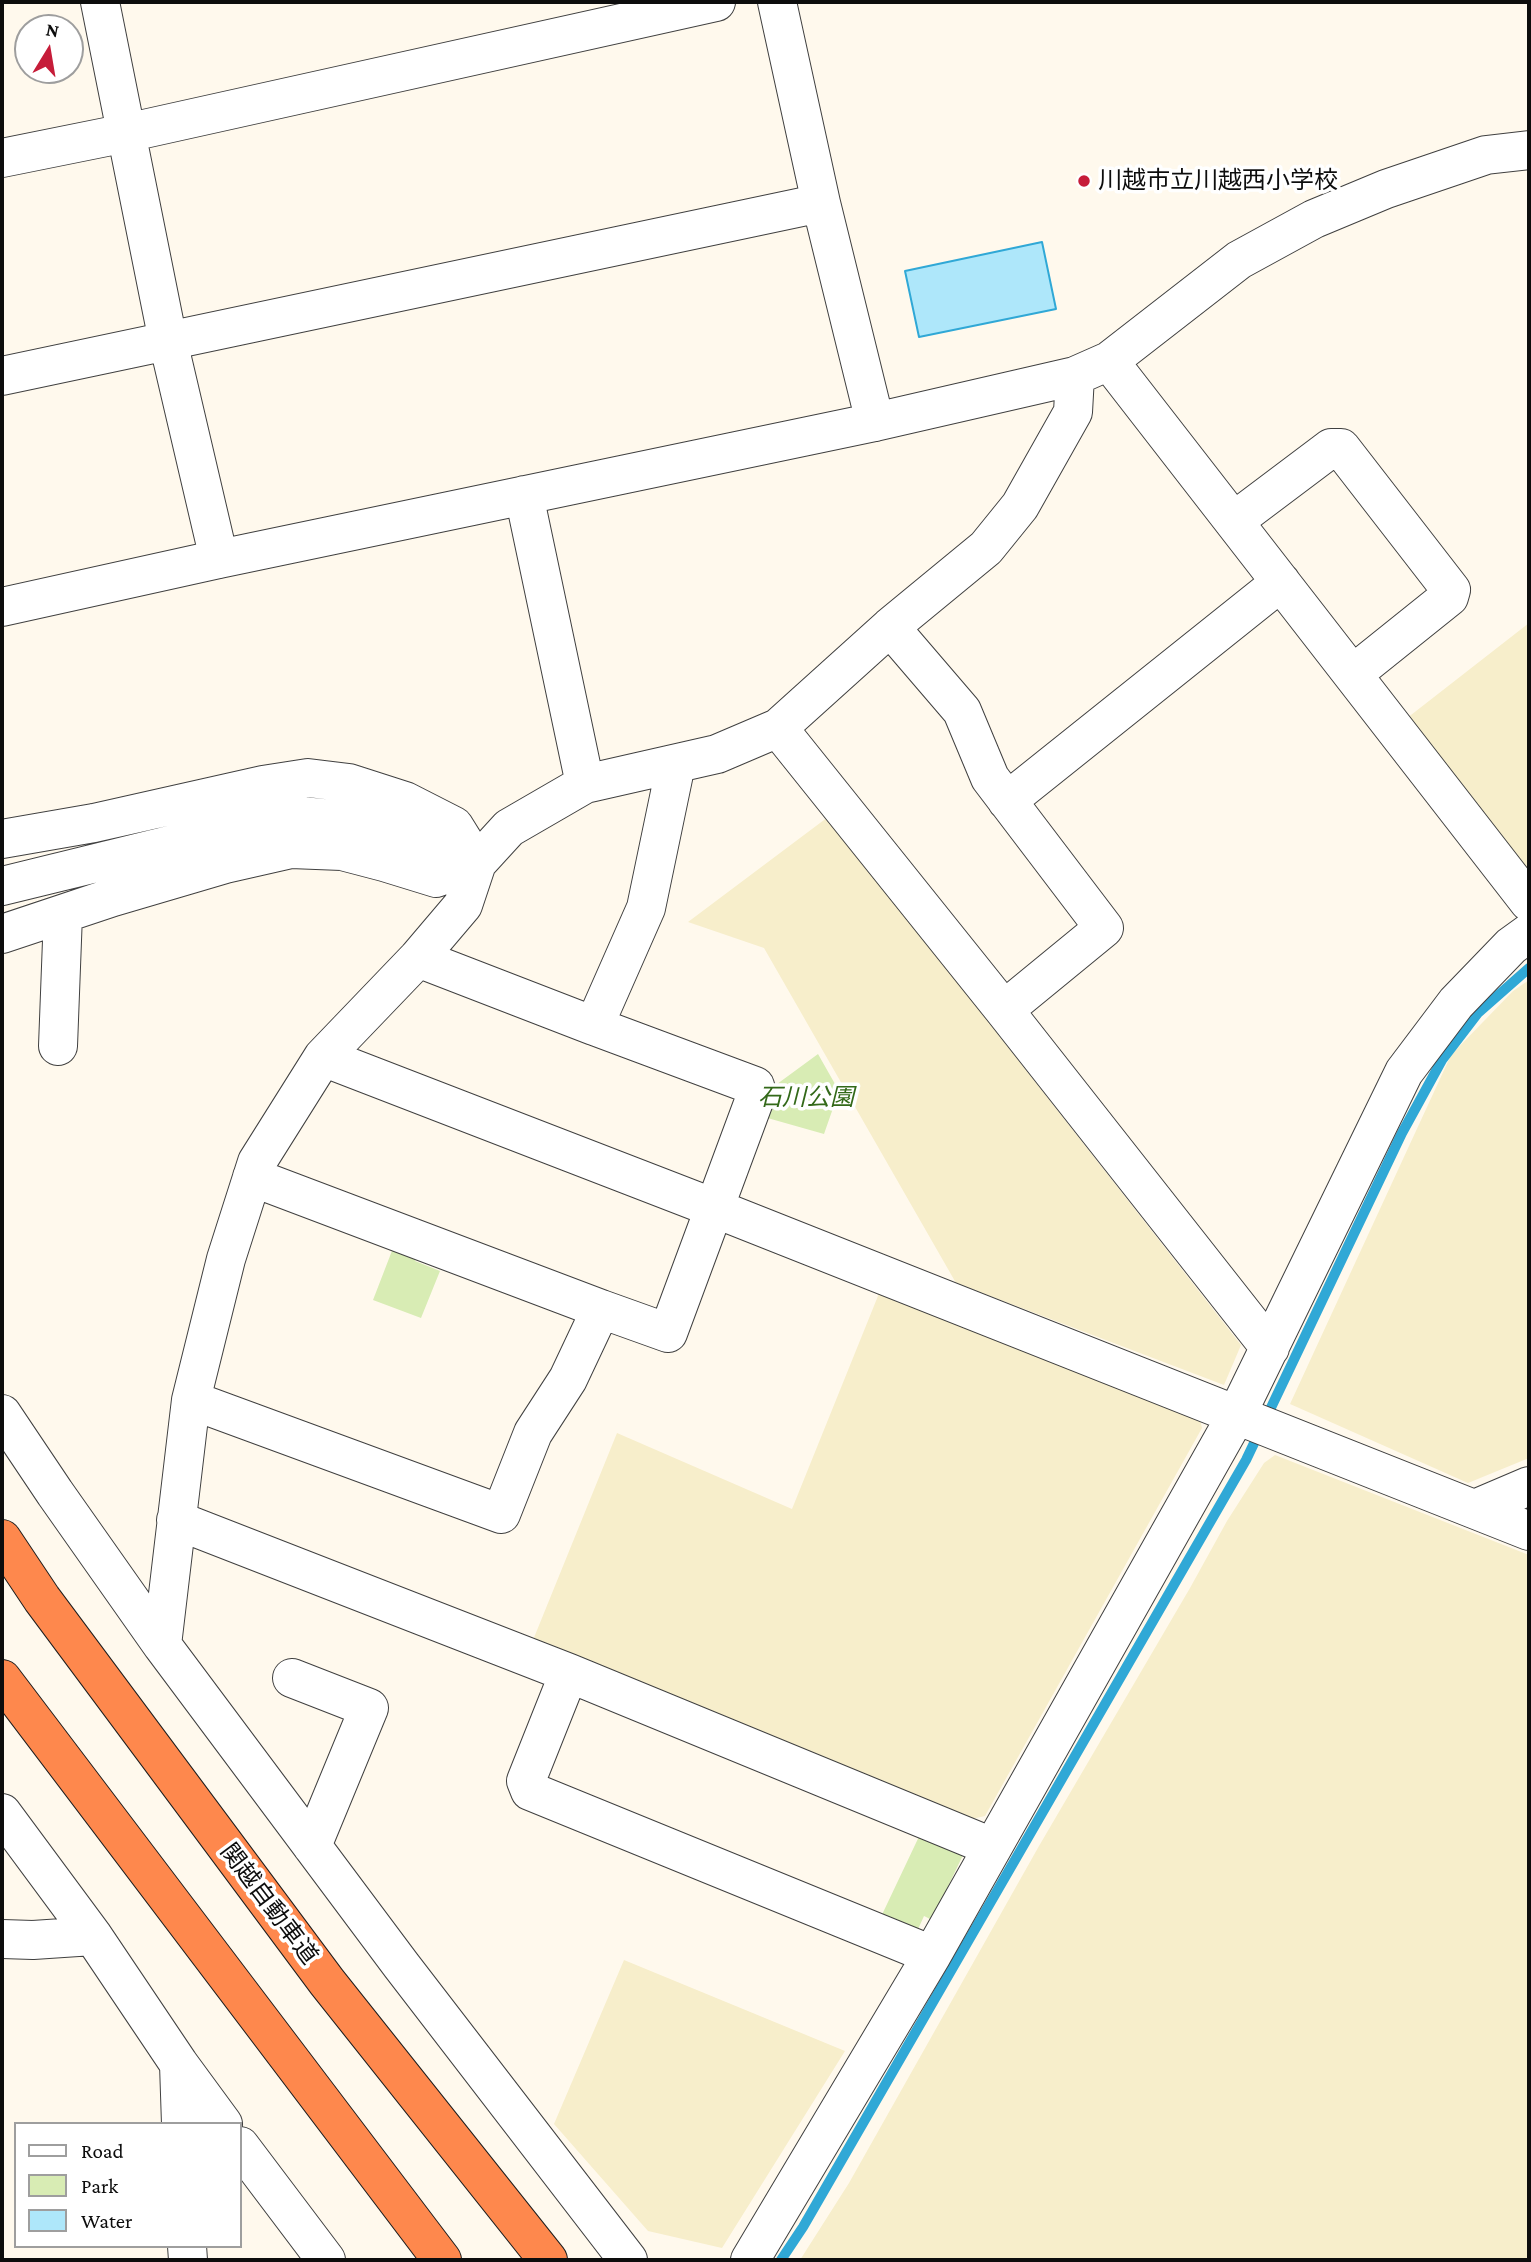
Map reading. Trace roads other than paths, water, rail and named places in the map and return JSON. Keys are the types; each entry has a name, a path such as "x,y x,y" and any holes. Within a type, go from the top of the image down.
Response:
{"highway":[{"name":"関越自動車道","path":"2,1539 50,1610 327,1982 548,2260"},
{"path":"2,1679 442,2260"}],"street":[{"path":"100,2 168,341 219,559"},
{"path":"2,158 716,2"},
{"path":"778,2 821,203 875,422"},
{"path":"2,607 875,422 1092,368 1239,260 1314,219 1386,189 1486,155 1529,150"},
{"path":"2,376 821,203"},
{"path":"1092,368 1234,522 1529,902"},
{"path":"162,1644 191,1400 226,1259 257,1162 323,1057 418,958 463,905 477,863 509,828 586,784 717,754 778,728 890,626 986,548 1020,506 1073,412 1092,368"},
{"path":"1234,522 1331,448 1341,449 1417,546 1451,590 1450,597 1353,674"},
{"path":"524,495 586,784"},
{"path":"1007,801 1281,582"},
{"path":"890,626 962,711 990,778 1104,928 1004,1010"},
{"path":"778,728 1270,1348"},
{"path":"594,1026 646,908 676,765"},
{"path":"2,839 94,823 251,787 308,778 349,783 405,801 454,826 477,863"},
{"path":"2,886 239,828 302,816 351,821 416,839 477,863"},
{"path":"2,934 225,864 291,849 342,852 436,878 477,863"},
{"path":"58,1046 63,914"},
{"path":"750,2260 932,1955 1236,1416 1404,1072 1456,1003 1511,946 1529,933"},
{"path":"252,1177 668,1333 757,1093 755,1086 418,958"},
{"path":"323,1057 714,1208 1529,1531"},
{"path":"191,1400 501,1514 533,1433 568,1380 601,1309"},
{"path":"2,1414 162,1644 401,1965 628,2260"},
{"path":"1475,1509 1529,1486"},
{"path":"176,1520 569,1674 992,1847"},
{"path":"569,1674 526,1782 530,1791 932,1955"},
{"path":"292,1678 369,1709 312,1846"},
{"path":"2,1813 93,1936 178,2064 222,2122"},
{"path":"2,1939 93,1936"},
{"path":"178,2064 181,2122"},
{"path":"242,2149 326,2260"}],"water":[{"path":"1042,242 1056,309 919,337 905,271"}],"waterway":[{"path":"781,2260 803,2227 1246,1460 1402,1133 1442,1060 1478,1013 1529,968"}],"place":[{"name":"川越市立川越西小学校","path":"1084,181"}],"park label":[{"name":"石川公園","path":"806,1098"}]}
